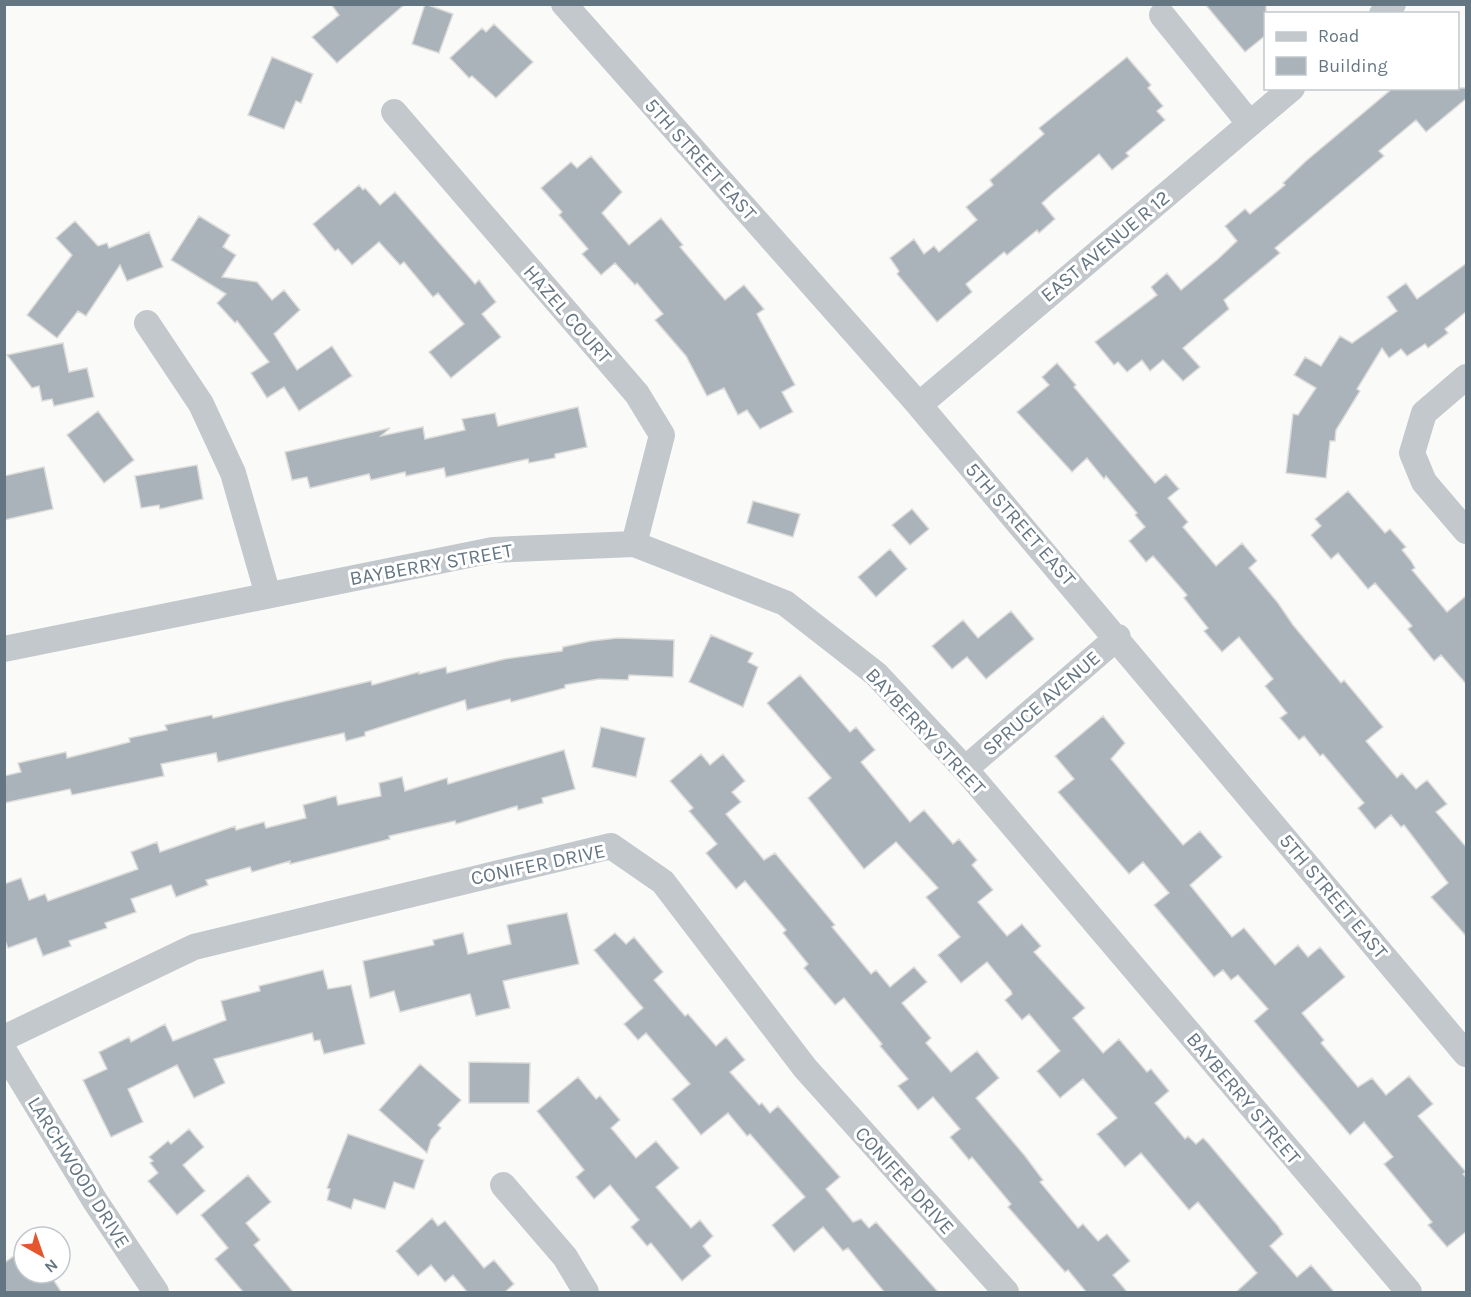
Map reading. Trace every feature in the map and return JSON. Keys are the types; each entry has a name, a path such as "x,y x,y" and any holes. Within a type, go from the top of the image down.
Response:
{"street":[{"name":"5TH STREET EAST","path":"564,4 919,405 1118,637 1467,1054"},
{"path":"1162,15 1250,123"},
{"name":"EAST AVENUE R 12","path":"919,405 1290,90"},
{"name":"HAZEL COURT","path":"394,112 637,394 662,435 634,544"},
{"path":"147,323 201,404 233,473 268,595"},
{"path":"1467,377 1424,413 1412,453 1424,482 1467,531"},
{"name":"BAYBERRY STREET","path":"4,649 493,550 634,544 785,603 876,674 965,769 1409,1293"},
{"name":"SPRUCE AVENUE","path":"965,769 1118,637"},
{"name":"CONIFER DRIVE","path":"4,1038 194,946 611,846 663,882 805,1068 1006,1293"},
{"name":"LARCHWOOD DRIVE","path":"4,1051 94,1202 156,1293"},
{"path":"503,1185 565,1257 586,1293"}],"building":[{"path":"331,4 405,4 337,63 312,37 339,15"},
{"path":"425,4 453,14 439,53 412,44"},
{"path":"1205,4 1266,4 1264,37 1245,52"},
{"path":"494,24 533,62 496,98 472,76 469,78 450,58 482,28 486,32"},
{"path":"272,57 313,74 301,103 296,101 284,129 248,115"},
{"path":"1127,57 1151,85 1148,88 1163,106 1157,111 1165,120 1126,153 1129,156 1112,170 1099,154 1053,193 1042,203 1055,219 1039,233 1037,230 1007,255 1004,252 966,284 972,292 937,322 897,274 899,271 890,258 914,239 924,254 934,246 939,252 977,220 966,207 993,185 990,180 1044,134 1039,128"},
{"path":"1467,88 1467,98 1426,132 1416,120 1379,151 1384,156 1275,248 1280,253 1224,300 1229,309 1183,348 1200,367 1183,381 1163,360 1150,371 1142,360 1127,372 1118,362 1114,365 1095,342 1157,295 1151,287 1167,273 1181,290 1217,260 1237,241 1225,226 1245,209 1250,214 1285,185 1283,183 1391,90"},
{"path":"591,156 622,192 602,213 629,245 661,218 683,245 680,247 725,300 744,285 764,309 757,314 795,385 782,392 793,412 760,429 747,410 738,415 724,388 707,396 686,356 655,320 663,314 637,283 635,285 615,263 601,275 582,254 588,249 559,215 562,212 541,188 571,162 577,168"},
{"path":"359,185 363,190 365,188 380,205 395,192 475,284 479,280 496,302 482,314 501,337 451,378 429,352 464,324 438,293 433,297 404,262 400,265 379,242 352,265 338,249 335,251 313,224"},
{"path":"199,216 230,235 223,247 236,255 222,277 257,282 272,300 284,290 300,310 274,334 297,370 332,346 352,376 299,411 284,387 267,398 251,373 269,362 237,321 235,323 217,303 226,294 171,260"},
{"path":"75,221 98,246 107,243 109,248 149,232 163,267 127,281 120,265 86,316 78,311 57,338 27,315 72,255 56,238"},
{"path":"1467,263 1467,311 1445,329 1448,333 1428,348 1425,344 1407,356 1401,349 1389,358 1382,348 1357,389 1360,391 1336,430 1335,441 1330,441 1326,478 1286,473 1293,414 1298,415 1316,388 1294,375 1305,357 1321,366 1340,336 1352,343 1397,311 1387,297 1406,283 1417,299"},
{"path":"63,343 69,372 87,368 94,397 54,406 52,399 42,401 39,386 32,388 7,355"},
{"path":"1057,363 1076,385 1074,387 1155,483 1166,474 1179,489 1168,498 1188,522 1183,527 1216,566 1242,543 1257,561 1249,568 1341,683 1344,680 1383,727 1366,741 1397,778 1402,773 1416,789 1427,780 1447,804 1436,812 1467,848 1467,937 1431,897 1448,883 1404,825 1401,827 1391,815 1375,829 1358,808 1364,803 1323,754 1320,756 1304,736 1299,740 1280,718 1287,713 1265,686 1273,679 1239,637 1222,652 1204,631 1208,628 1184,598 1187,595 1153,556 1146,562 1129,541 1145,527 1135,515 1137,513 1106,476 1104,479 1087,458 1072,472 1017,412 1049,385 1042,377"},
{"path":"578,407 587,447 555,454 555,458 529,463 528,459 446,477 444,468 406,476 405,472 371,480 369,474 310,488 307,477 292,480 285,452 390,428 381,436 423,427 425,439 465,430 462,419 495,413 498,426"},
{"path":"98,411 134,460 104,483 67,435"},
{"path":"197,465 203,499 160,509 159,505 141,508 135,476"},
{"path":"44,467 53,509 4,520 4,476"},
{"path":"1348,491 1385,533 1390,529 1406,547 1402,550 1415,568 1412,570 1447,612 1467,595 1467,685 1441,655 1434,661 1408,629 1412,626 1375,583 1368,589 1338,553 1331,559 1311,535 1321,526 1315,519"},
{"path":"753,501 800,514 793,537 747,523"},
{"path":"912,509 929,529 910,545 892,525"},
{"path":"890,549 907,569 876,597 858,577"},
{"path":"1011,611 1034,639 986,679 967,657 952,669 932,646 963,620 978,638"},
{"path":"711,635 753,653 748,662 758,667 743,707 689,682"},
{"path":"618,638 674,640 673,677 629,675 628,680 599,679 565,685 565,688 511,702 510,699 467,710 465,700 365,732 365,736 346,741 344,733 218,762 216,753 161,764 164,776 72,795 70,789 4,803 4,776 21,772 18,763 66,752 67,758 130,742 129,738 167,730 165,725 212,715 213,718 371,681 372,685 446,667 447,673 505,659 562,651 563,647 591,641"},
{"path":"800,675 850,732 856,727 875,750 861,762 910,822 924,810 953,844 959,839 977,860 972,865 993,890 978,902 1007,936 1022,924 1041,946 1034,952 1085,1008 1073,1018 1103,1053 1119,1039 1147,1072 1151,1069 1169,1091 1155,1103 1185,1139 1188,1136 1196,1144 1203,1138 1208,1143 1278,1226 1283,1234 1270,1246 1297,1277 1311,1265 1335,1293 1235,1293 1257,1273 1198,1202 1189,1210 1141,1153 1125,1167 1097,1134 1117,1118 1083,1079 1060,1098 1037,1071 1060,1051 1029,1014 1022,1020 1005,1000 1012,994 1011,991 987,962 961,983 938,955 960,937 926,897 938,888 896,842 864,869 808,798 831,778 767,703"},
{"path":"1103,716 1125,743 1111,759 1183,845 1200,831 1222,857 1190,885 1232,937 1244,928 1275,965 1298,945 1308,957 1320,947 1345,977 1302,1013 1324,1040 1321,1043 1358,1087 1372,1078 1386,1095 1409,1076 1433,1104 1418,1116 1466,1172 1463,1174 1467,1178 1467,1231 1447,1247 1428,1225 1432,1222 1384,1164 1393,1157 1364,1122 1350,1135 1254,1021 1268,1009 1238,975 1231,980 1223,970 1214,977 1154,905 1169,893 1143,862 1129,874 1058,792 1074,779 1055,756"},
{"path":"601,727 645,738 636,777 592,767"},
{"path":"564,750 575,789 542,798 543,803 518,810 517,806 456,824 455,821 389,836 390,839 290,864 290,861 252,872 250,867 206,880 208,885 176,897 171,885 131,899 136,912 105,923 107,928 69,941 71,946 43,956 36,938 8,948 4,938 4,884 21,878 29,900 45,894 48,901 138,869 131,852 157,842 160,852 235,826 236,830 264,822 266,828 306,818 303,805 336,796 338,805 381,796 379,783 402,777 405,791 447,778 448,784"},
{"path":"701,754 710,765 723,754 745,781 732,792 741,802 726,814 764,860 775,853 835,925 832,927 871,974 876,970 890,987 914,967 927,982 902,1003 931,1038 926,1043 951,1072 977,1051 999,1078 976,1098 1025,1156 1043,1180 1040,1182 1078,1228 1083,1224 1098,1241 1107,1234 1130,1261 1113,1275 1128,1293 1087,1293 1068,1270 1065,1272 1008,1207 1011,1204 972,1157 969,1160 950,1137 960,1129 933,1097 918,1110 898,1086 908,1079 880,1046 882,1044 844,998 835,1005 804,968 808,964 783,933 786,930 745,881 736,889 706,853 717,844 689,811 693,808 670,781"},
{"path":"567,913 579,964 503,981 510,1008 476,1016 470,994 400,1012 394,991 370,998 363,961 434,945 433,940 463,933 468,954 511,944 507,925"},
{"path":"615,933 626,944 634,937 663,972 654,980 685,1016 688,1014 716,1046 726,1037 745,1060 730,1072 759,1105 762,1103 770,1113 778,1106 840,1177 826,1189 853,1222 861,1219 869,1228 876,1222 939,1293 885,1293 848,1248 843,1251 823,1227 794,1252 772,1225 805,1197 750,1134 747,1136 728,1113 701,1135 672,1099 690,1084 646,1033 638,1040 624,1024 643,1008 594,950"},
{"path":"323,970 328,989 351,985 365,1044 324,1054 320,1040 314,1041 312,1033 214,1059 225,1083 194,1098 177,1065 128,1089 143,1122 111,1137 83,1080 107,1069 99,1052 129,1037 131,1042 165,1024 173,1041 226,1020 221,1001 260,991 259,986"},
{"path":"469,1062 530,1063 529,1103 469,1103"},
{"path":"420,1064 461,1100 438,1125 441,1128 431,1140 427,1153 379,1110"},
{"path":"578,1077 596,1099 600,1096 620,1120 611,1128 636,1158 656,1141 679,1168 656,1187 691,1228 700,1220 713,1236 703,1246 711,1256 682,1281 651,1243 647,1246 631,1227 639,1220 610,1185 594,1199 576,1177 584,1170 537,1111"},
{"path":"189,1129 204,1147 183,1165 205,1191 177,1215 148,1181 158,1173 150,1163 153,1161 149,1157 168,1141 171,1144"},
{"path":"348,1134 424,1160 414,1189 394,1182 385,1209 354,1199 351,1209 327,1200 330,1189 327,1188"},
{"path":"248,1175 271,1202 246,1223 260,1240 254,1245 294,1293 244,1293 215,1259 228,1248 201,1215"},
{"path":"432,1218 438,1226 445,1221 484,1268 494,1260 514,1284 504,1293 468,1293 453,1275 445,1282 431,1265 418,1276 396,1251"},
{"path":"12,1257 12,1285 57,1285 62,1293 4,1293 4,1263"}]}
